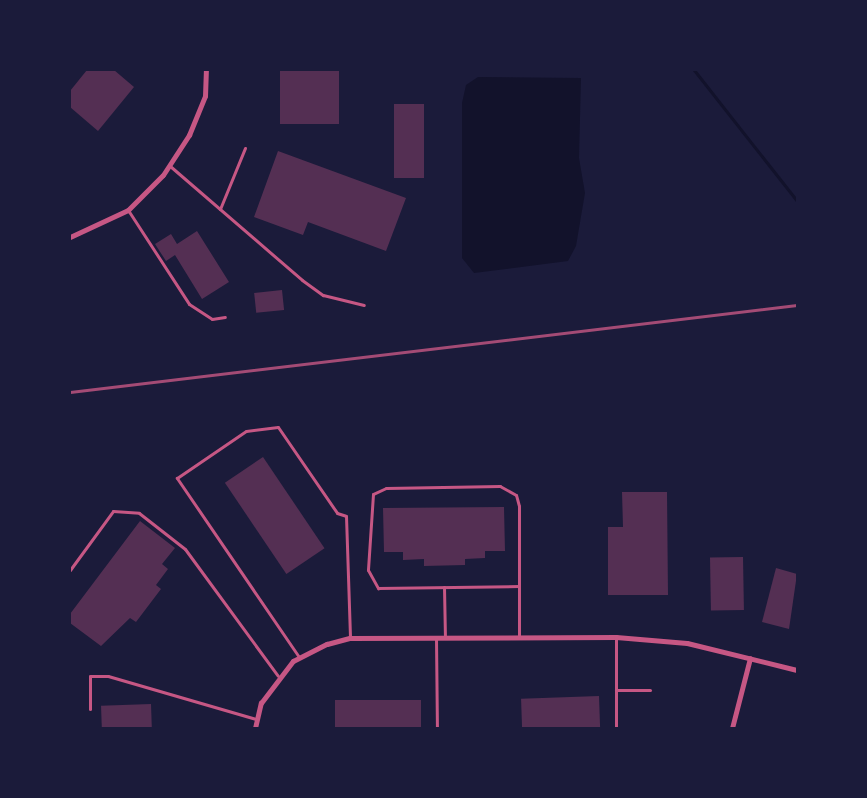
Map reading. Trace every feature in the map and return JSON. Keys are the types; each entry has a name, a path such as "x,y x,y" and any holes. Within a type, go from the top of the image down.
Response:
{"street":[{"path":"70,237 128,210 169,166 189,135 205,96 206,70"},
{"path":"255,728 256,720 278,676 299,657 350,638 616,637 687,643 797,670"},
{"path":"732,728 750,658"}],"lane":[{"path":"220,209 245,148"},
{"path":"169,166 323,294 364,305"},
{"path":"128,210 190,304 212,318 225,317"},
{"path":"299,657 178,478 246,431 278,427 337,513 346,516 350,638"},
{"path":"519,586 378,588 368,578 369,502 378,489 500,486 510,490 520,506 519,637"},
{"path":"70,570 112,511 139,513 184,549 278,676"},
{"path":"444,587 445,637"},
{"path":"616,637 616,728"},
{"path":"436,638 436,728"},
{"path":"90,709 90,676 108,676 256,720"},
{"path":"616,690 650,690"}],"shaded area":[{"path":"478,77 581,78 579,158 585,193 576,246 568,261 474,273 462,258 462,103 466,85"}],"building":[{"path":"87,70 114,70 134,87 98,131 70,107 70,91"},
{"path":"280,70 339,70 339,124 280,124"},
{"path":"394,104 424,104 424,178 394,178"},
{"path":"278,151 406,198 386,251 308,222 303,235 254,217"},
{"path":"197,231 229,282 202,299 175,255 166,261 155,244 171,234 177,244"},
{"path":"282,290 284,310 256,313 254,293"},
{"path":"263,457 325,548 286,574 225,483"},
{"path":"622,492 667,492 668,595 608,595 608,527 623,527"},
{"path":"504,507 505,551 485,551 485,558 465,559 465,565 424,566 424,559 403,560 403,552 384,552 383,508"},
{"path":"140,521 175,548 162,564 168,569 156,585 161,589 136,622 130,618 101,646 70,623 70,614"},
{"path":"743,557 744,610 711,611 710,558"},
{"path":"776,568 797,574 789,629 762,622"},
{"path":"599,696 600,727 522,728 521,699"},
{"path":"335,700 421,700 421,728 335,728"},
{"path":"151,704 152,728 102,728 101,706"}],"waterway":[{"path":"694,70 797,201"}],"railway":[{"path":"70,392 797,305"}]}
